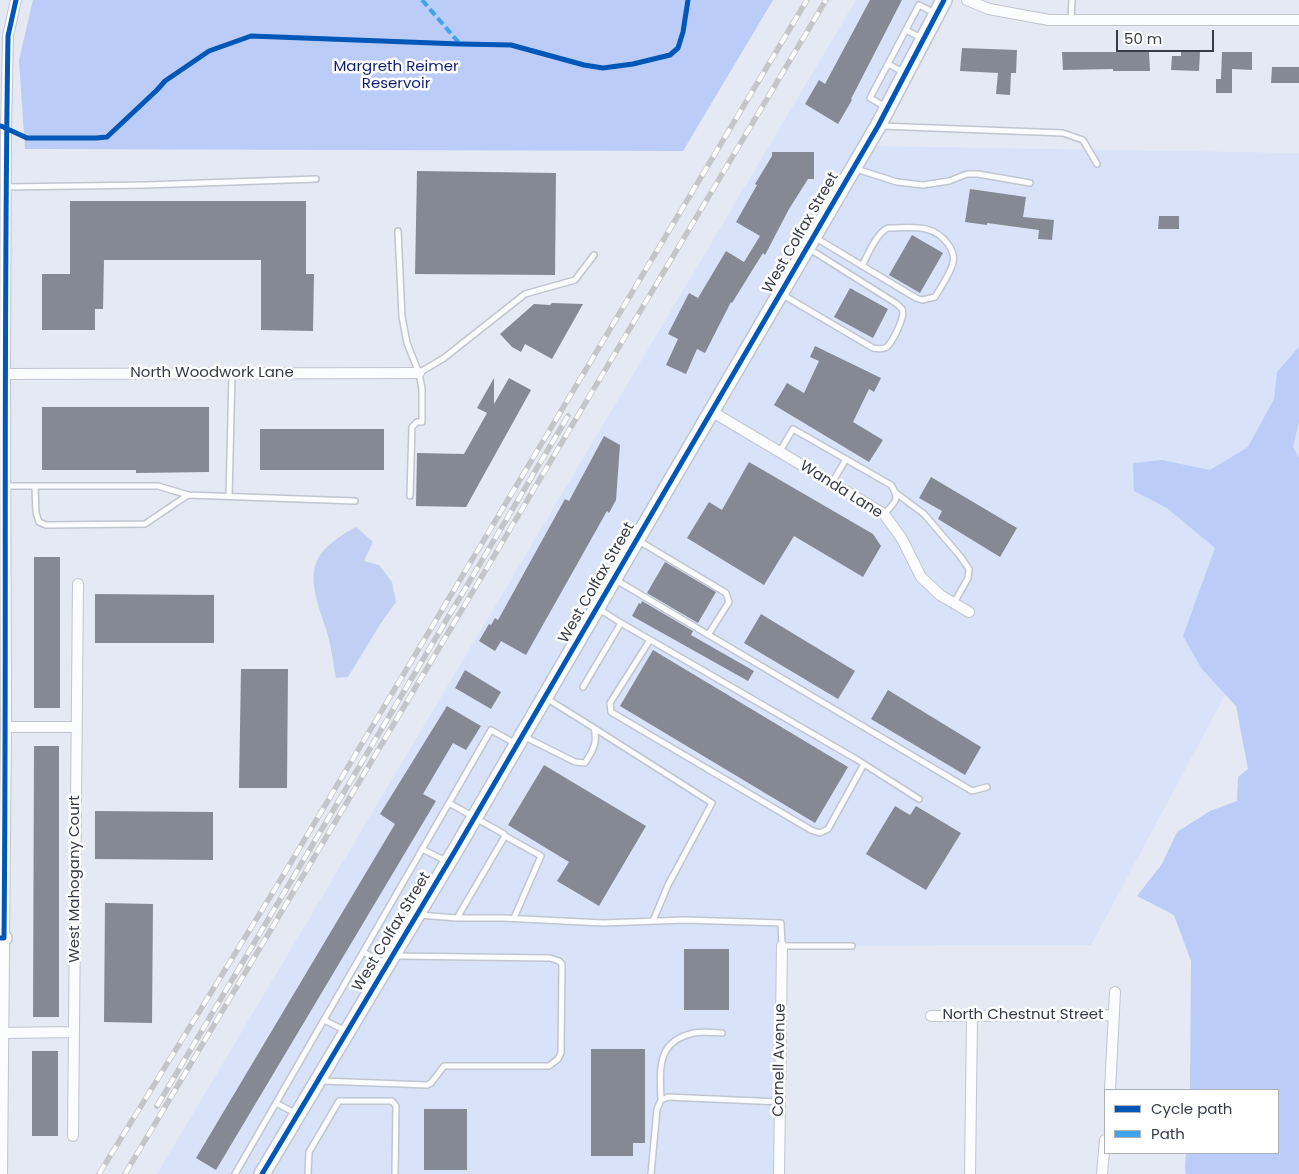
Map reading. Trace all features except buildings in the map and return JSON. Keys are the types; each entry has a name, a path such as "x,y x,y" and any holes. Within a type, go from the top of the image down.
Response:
{"street":[{"path":"2,1174 2,816 6,727 3,606 6,188 8,36 16,0"},
{"name":"West Colfax Street","path":"262,1174 448,862 854,168 944,0"},
{"path":"967,0 988,9 1049,20 1299,20"},
{"name":"North Woodwork Lane","path":"4,374 419,373"},
{"name":"Wanda Lane","path":"711,411 884,514 902,539 921,577 940,595 969,612"},
{"name":"West Mahogany Court","path":"72,1136 78,584"},
{"path":"6,727 76,727"},
{"name":"Cornell Avenue","path":"779,1174 782,946"},
{"path":"1110,1089 1115,992"},
{"name":"North Chestnut Street","path":"931,1016 1114,1015"},
{"path":"970,1174 972,1016"},
{"path":"3,1033 74,1032"},
{"path":"1102,1174 1104,1151"}],"lane":[{"path":"1071,20 1072,0"},
{"path":"887,108 870,98 919,5 936,14"},
{"path":"906,30 923,39"},
{"path":"888,64 906,73"},
{"path":"878,126 1062,133 1083,140 1097,164"},
{"path":"854,168 897,182 923,185 949,181 967,174 978,174 1030,183"},
{"path":"6,188 316,179"},
{"path":"810,242 862,266 922,300 935,297 952,265 953,253 943,238 929,228 888,228 879,235 862,266"},
{"path":"398,231 402,317 407,343 419,373 422,389 422,422 417,422 412,427 410,496"},
{"path":"780,293 873,348 888,347 904,316 902,309 810,242"},
{"path":"419,373 444,358 525,294 575,280 594,255"},
{"path":"229,496 232,373"},
{"path":"779,452 793,429 891,485 896,493 924,514 969,569 968,578 954,603"},
{"path":"831,483 846,459"},
{"path":"4,486 158,486 188,494 355,501"},
{"path":"35,486 36,513 39,522 46,525 145,524 188,494"},
{"path":"884,514 896,500 896,493"},
{"path":"636,540 726,593 728,602 708,634"},
{"path":"614,579 972,791 987,787"},
{"path":"597,608 864,764 919,799"},
{"path":"583,687 621,622"},
{"path":"650,640 610,703 612,712 810,830 820,833 828,829 864,764"},
{"path":"544,697 712,804 668,885 653,921"},
{"path":"235,1174 491,730 582,764 585,763 596,745 597,738 594,728"},
{"path":"448,803 475,816 505,836 541,856 514,918"},
{"path":"457,918 505,836"},
{"path":"422,849 448,862"},
{"path":"416,915 457,918 514,918 603,924 685,920 781,923 782,946 852,946"},
{"path":"318,1081 427,1085 431,1083 444,1066 549,1066 558,1059 561,1053 562,964 559,961 550,958 390,960 363,952"},
{"path":"324,1020 347,1032"},
{"path":"651,1174 657,1110 660,1100 660,1068 664,1053 676,1040 695,1033 722,1033"},
{"path":"660,1100 668,1098 780,1102"},
{"path":"308,1174 309,1152 339,1101 392,1101 396,1106 395,1174"},
{"path":"276,1103 298,1115"}],"shaded area":[{"path":"856,0 944,0 867,146 1299,153 1299,557 1091,945 782,946 779,1174 157,1174"},
{"path":"356,527 373,542 364,561 379,565 392,582 396,602 348,677 336,678 329,641 316,595 314,569 318,558 326,548"}],"green space":[{"name":"Margreth Reimer Reservoir","path":"33,0 773,0 683,151 25,149 19,60"},
{"path":"1299,347 1299,422 1293,447 1299,458 1299,1174 1186,1174 1186,1154 1279,1154 1279,1089 1190,1089 1191,961 1174,915 1137,896 1162,864 1177,832 1210,811 1237,801 1238,777 1248,769 1236,706 1202,669 1183,636 1215,548 1167,508 1134,491 1133,463 1162,460 1210,470 1248,447 1274,399 1277,372"}],"railway":[{"path":"99,1174 278,884 807,0"},
{"path":"125,1174 826,0"},
{"path":"157,1106 568,416"}],"marked path":[{"path":"422,0 460,44"}],"cycle path":[{"path":"0,938 4,938 8,36 16,0"},
{"path":"1,126 27,138 107,137 165,81 209,51 251,36 511,45 584,65 603,68 633,64 670,55 678,48 683,32 688,0"},
{"path":"262,1174 455,851 878,126 944,0"}]}
